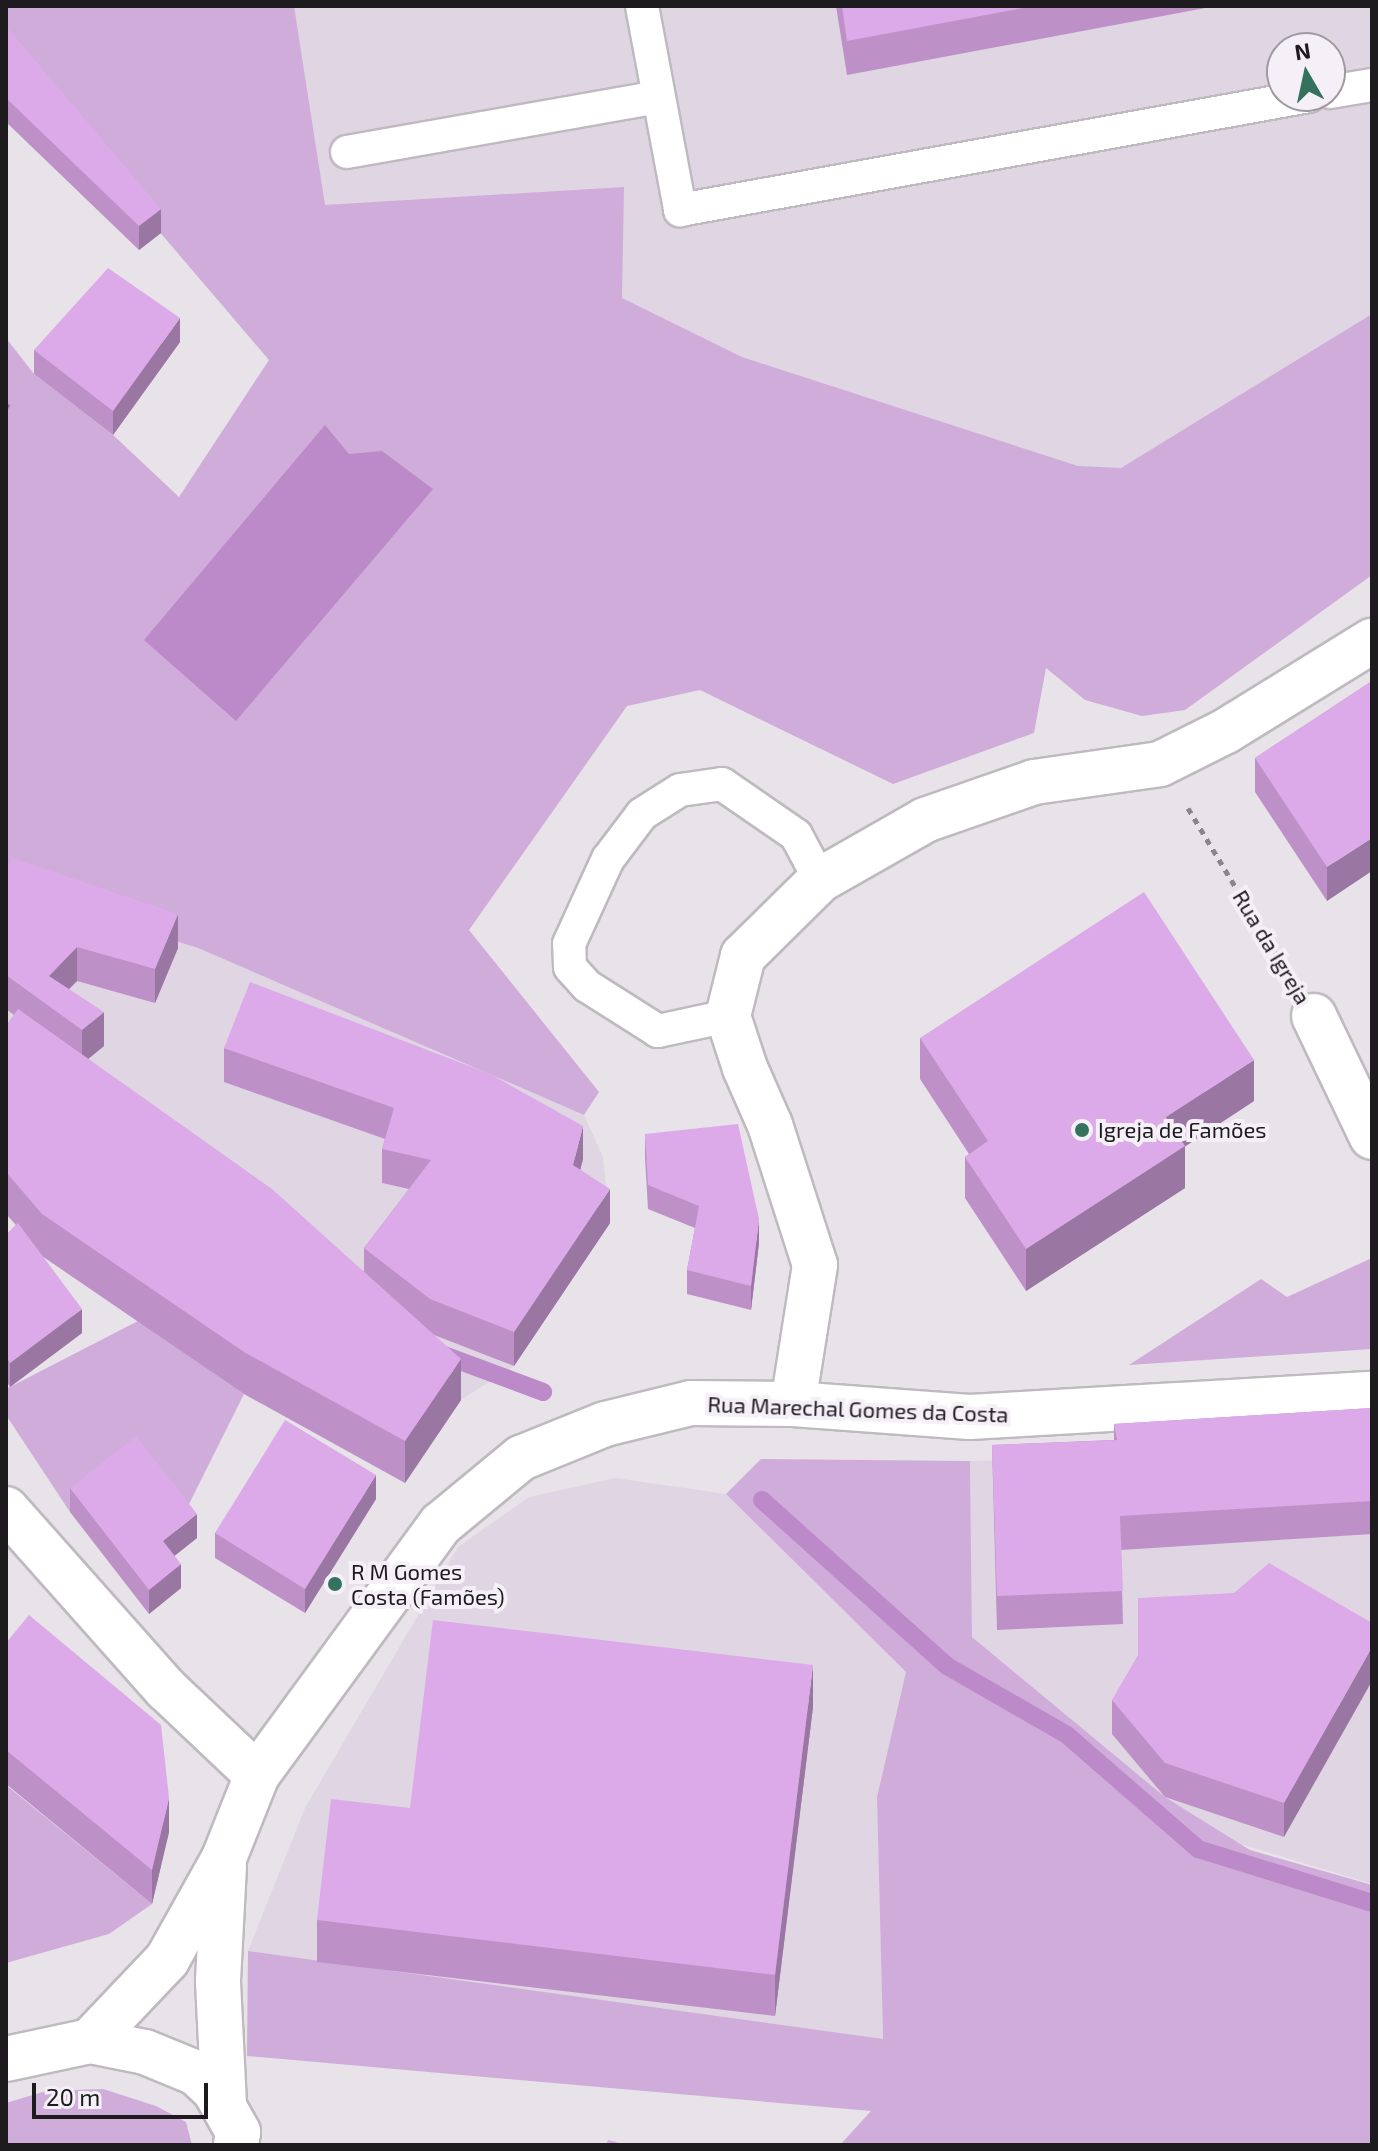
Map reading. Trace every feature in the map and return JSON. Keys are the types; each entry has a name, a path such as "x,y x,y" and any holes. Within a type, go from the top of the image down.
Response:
{"main road":[{"path":"793,1404 815,1265 770,1125 745,1068 728,1016 743,956 820,880 925,820 1020,786 1160,764 1226,731 1372,641"},
{"name":"Rua da Igreja","path":"1314,1016 1372,1137"},
{"name":"Rua Marechal Gomes da Costa","path":"90,2041 167,1960 224,1858 257,1775 441,1524 521,1458 605,1424 691,1403 793,1404 970,1417 1372,1394"},
{"path":"6,1509 166,1689 257,1775"},
{"name":"Rua Marechal Gomes da Costa","path":"224,1858 218,1982 224,2104"},
{"path":"6,2059 90,2041 145,2052 196,2073 224,2104 238,2132 236,2145"}],"lane":[{"path":"642,6 680,210 1266,104"},
{"path":"1346,89 1372,85"},
{"path":"347,152 658,97"},
{"path":"728,1016 658,1031 587,986 570,967 569,944 608,859 642,814 680,790 722,784 796,835 820,880"}],"path":[{"name":"Rua da Igreja","path":"1160,764 1314,1016"}],"shaded area":[{"path":"6,6 1372,6 1372,455 1046,668 349,454 161,233"},
{"path":"6,6 294,6 325,205 624,187 622,298 742,357 1078,466 1121,468 1372,314 1372,575 1185,710 1142,716 1085,700 1046,668 1034,733 893,784 700,690 627,706 469,930 599,1092 584,1115 198,948 6,889 6,338 34,374 113,435 179,497 269,360 6,52"},
{"path":"325,425 349,454 382,451 433,489 236,721 144,640"},
{"path":"6,889 198,948 584,1115 603,1157 610,1223 514,1366 461,1400 405,1483 244,1394 42,1256 6,1038"},
{"path":"1372,1258 1372,1349 1129,1365 1261,1279 1287,1297"},
{"path":"138,1321 244,1394 182,1518 70,1512 6,1415 6,1389"},
{"path":"1372,1442 1372,1884 1241,1844 1165,1797 972,1637 970,1461 1114,1458"},
{"path":"761,1459 970,1461 972,1637 1165,1797 1250,1850 1372,1885 1372,2145 840,2145 871,2111 247,2056 248,1951 883,2039 877,1797 906,1672 726,1494"},
{"path":"615,1478 726,1494 906,1672 877,1797 883,2040 248,1951 305,1808 458,1547 529,1497"},
{"path":"6,1785 152,1904 109,1934 6,1963"},
{"path":"103,2089 156,2106 186,2122 192,2145 6,2145 6,2103 46,2091"}],"building":[{"path":"842,6 1034,6 847,41"},
{"path":"6,26 161,209 139,226 6,98"},
{"path":"108,268 180,318 113,411 34,350"},
{"path":"1372,681 1372,838 1327,867 1255,758"},
{"path":"12,858 178,914 155,969 77,947 49,976 104,1012 82,1030 6,975 6,868"},
{"name":"Igreja de Famões","path":"1144,892 1254,1060 1166,1117 1185,1146 1026,1249 965,1157 988,1141 920,1038"},
{"path":"250,982 490,1074 583,1126 573,1165 610,1189 514,1332 430,1299 364,1248 431,1160 382,1149 394,1108 224,1048"},
{"path":"18,1009 272,1189 461,1359 405,1441 244,1352 42,1214 6,1172 6,1026"},
{"path":"738,1124 759,1219 751,1286 687,1270 699,1206 648,1185 645,1134"},
{"path":"18,1223 82,1309 10,1363 6,1357 6,1235"},
{"path":"1372,1408 1372,1501 1120,1516 1123,1591 997,1596 992,1445 1117,1440 1114,1424"},
{"path":"285,1420 376,1475 305,1589 215,1533"},
{"path":"136,1436 197,1514 163,1541 181,1564 149,1590 70,1488"},
{"path":"1269,1563 1372,1623 1372,1647 1284,1803 1165,1763 1112,1700 1138,1655 1138,1598 1234,1593"},
{"path":"29,1615 161,1725 169,1798 152,1870 6,1750 6,1643"},
{"path":"433,1620 813,1665 775,1975 317,1920 331,1799 410,1808"},
{"path":"608,2140 627,2145 606,2145"}],"waterway":[{"path":"441,1354 543,1392"},
{"path":"762,1500 947,1666 1067,1735 1198,1849 1372,1903"}],"place":[{"name":"Igreja de Famões","path":"1082,1130"},
{"name":"R M Gomes Costa (Famões)","path":"335,1584"}]}
